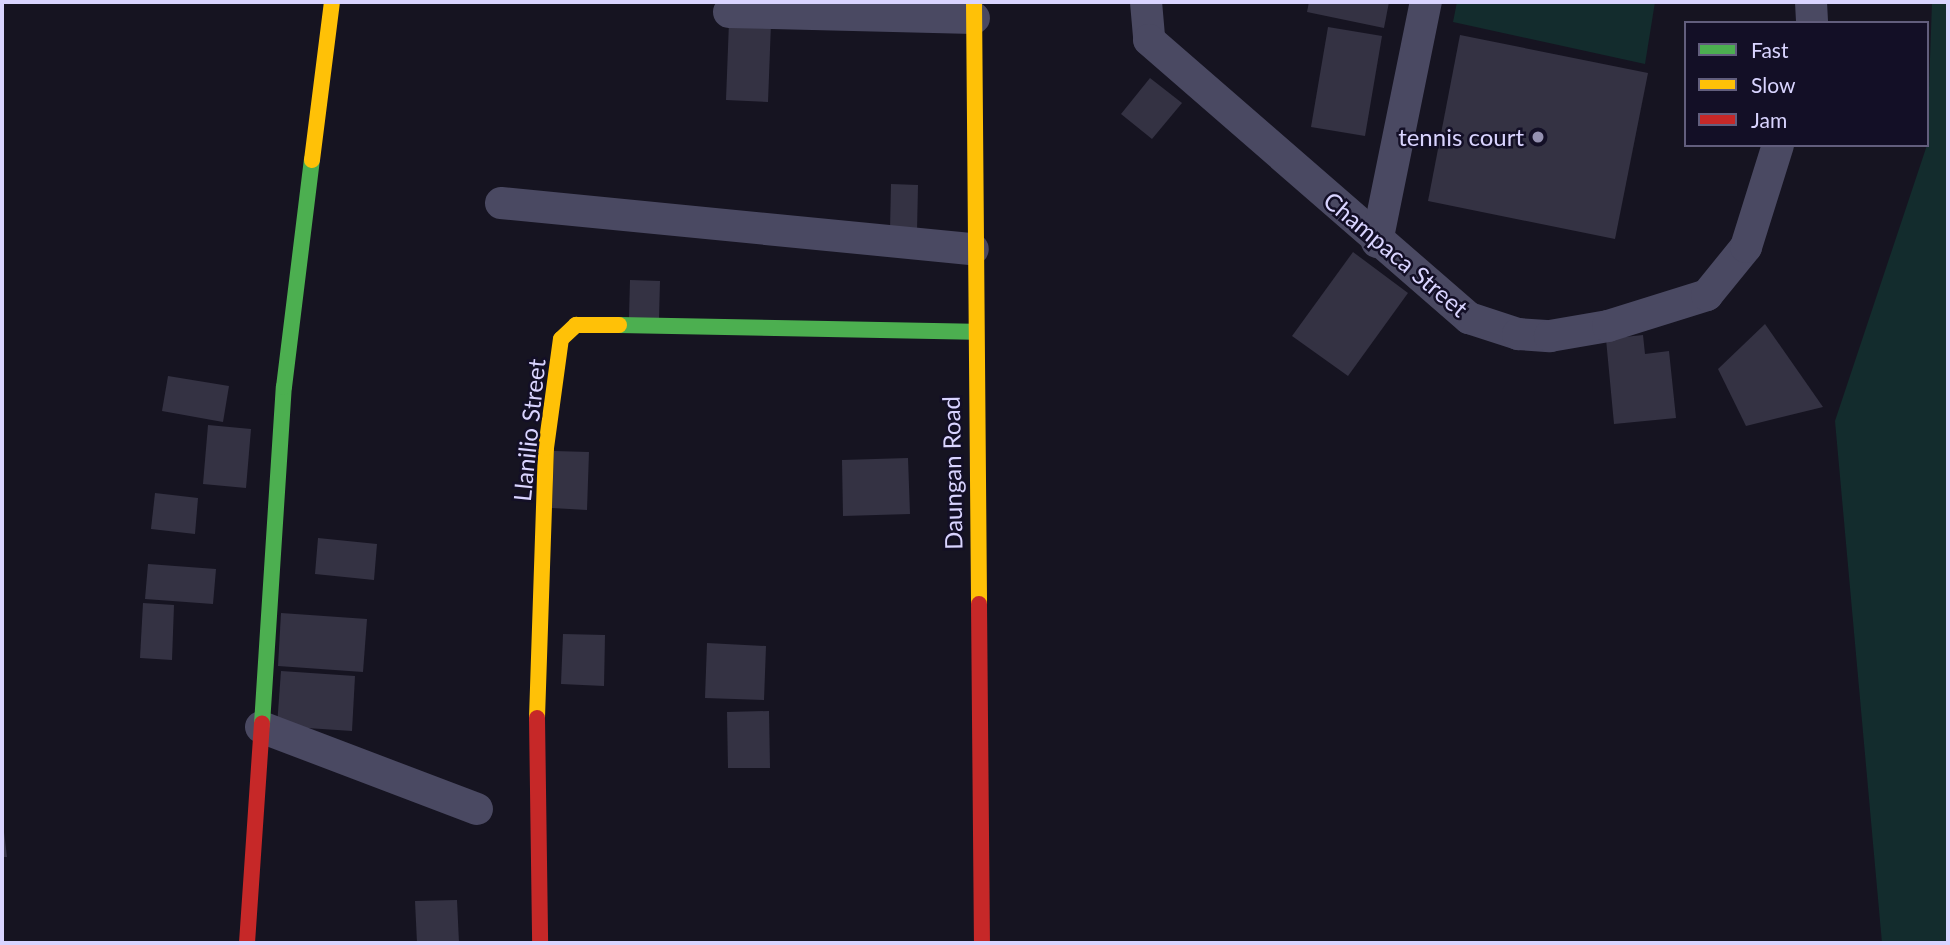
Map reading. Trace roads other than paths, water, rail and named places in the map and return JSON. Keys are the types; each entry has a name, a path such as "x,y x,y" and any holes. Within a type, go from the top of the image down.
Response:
{"street":[{"path":"247,943 284,387 332,2"},
{"path":"1377,242 1426,2"},
{"path":"1811,2 1812,21"},
{"path":"729,12 974,10"},
{"name":"Daungan Road","path":"974,10 973,332 982,943"},
{"name":"Champaca Street","path":"1145,13 1149,40 1377,242 1469,318 1518,334 1550,336 1643,318 1707,295 1727,274 1746,247 1777,147"},
{"path":"501,203 973,249"},
{"name":"Llanilio Street","path":"543,943 535,766 546,447 561,339 567,329 576,325 810,326 973,332"},
{"path":"261,727 477,809"}],"place":[{"name":"tennis court","path":"1538,137"}]}
